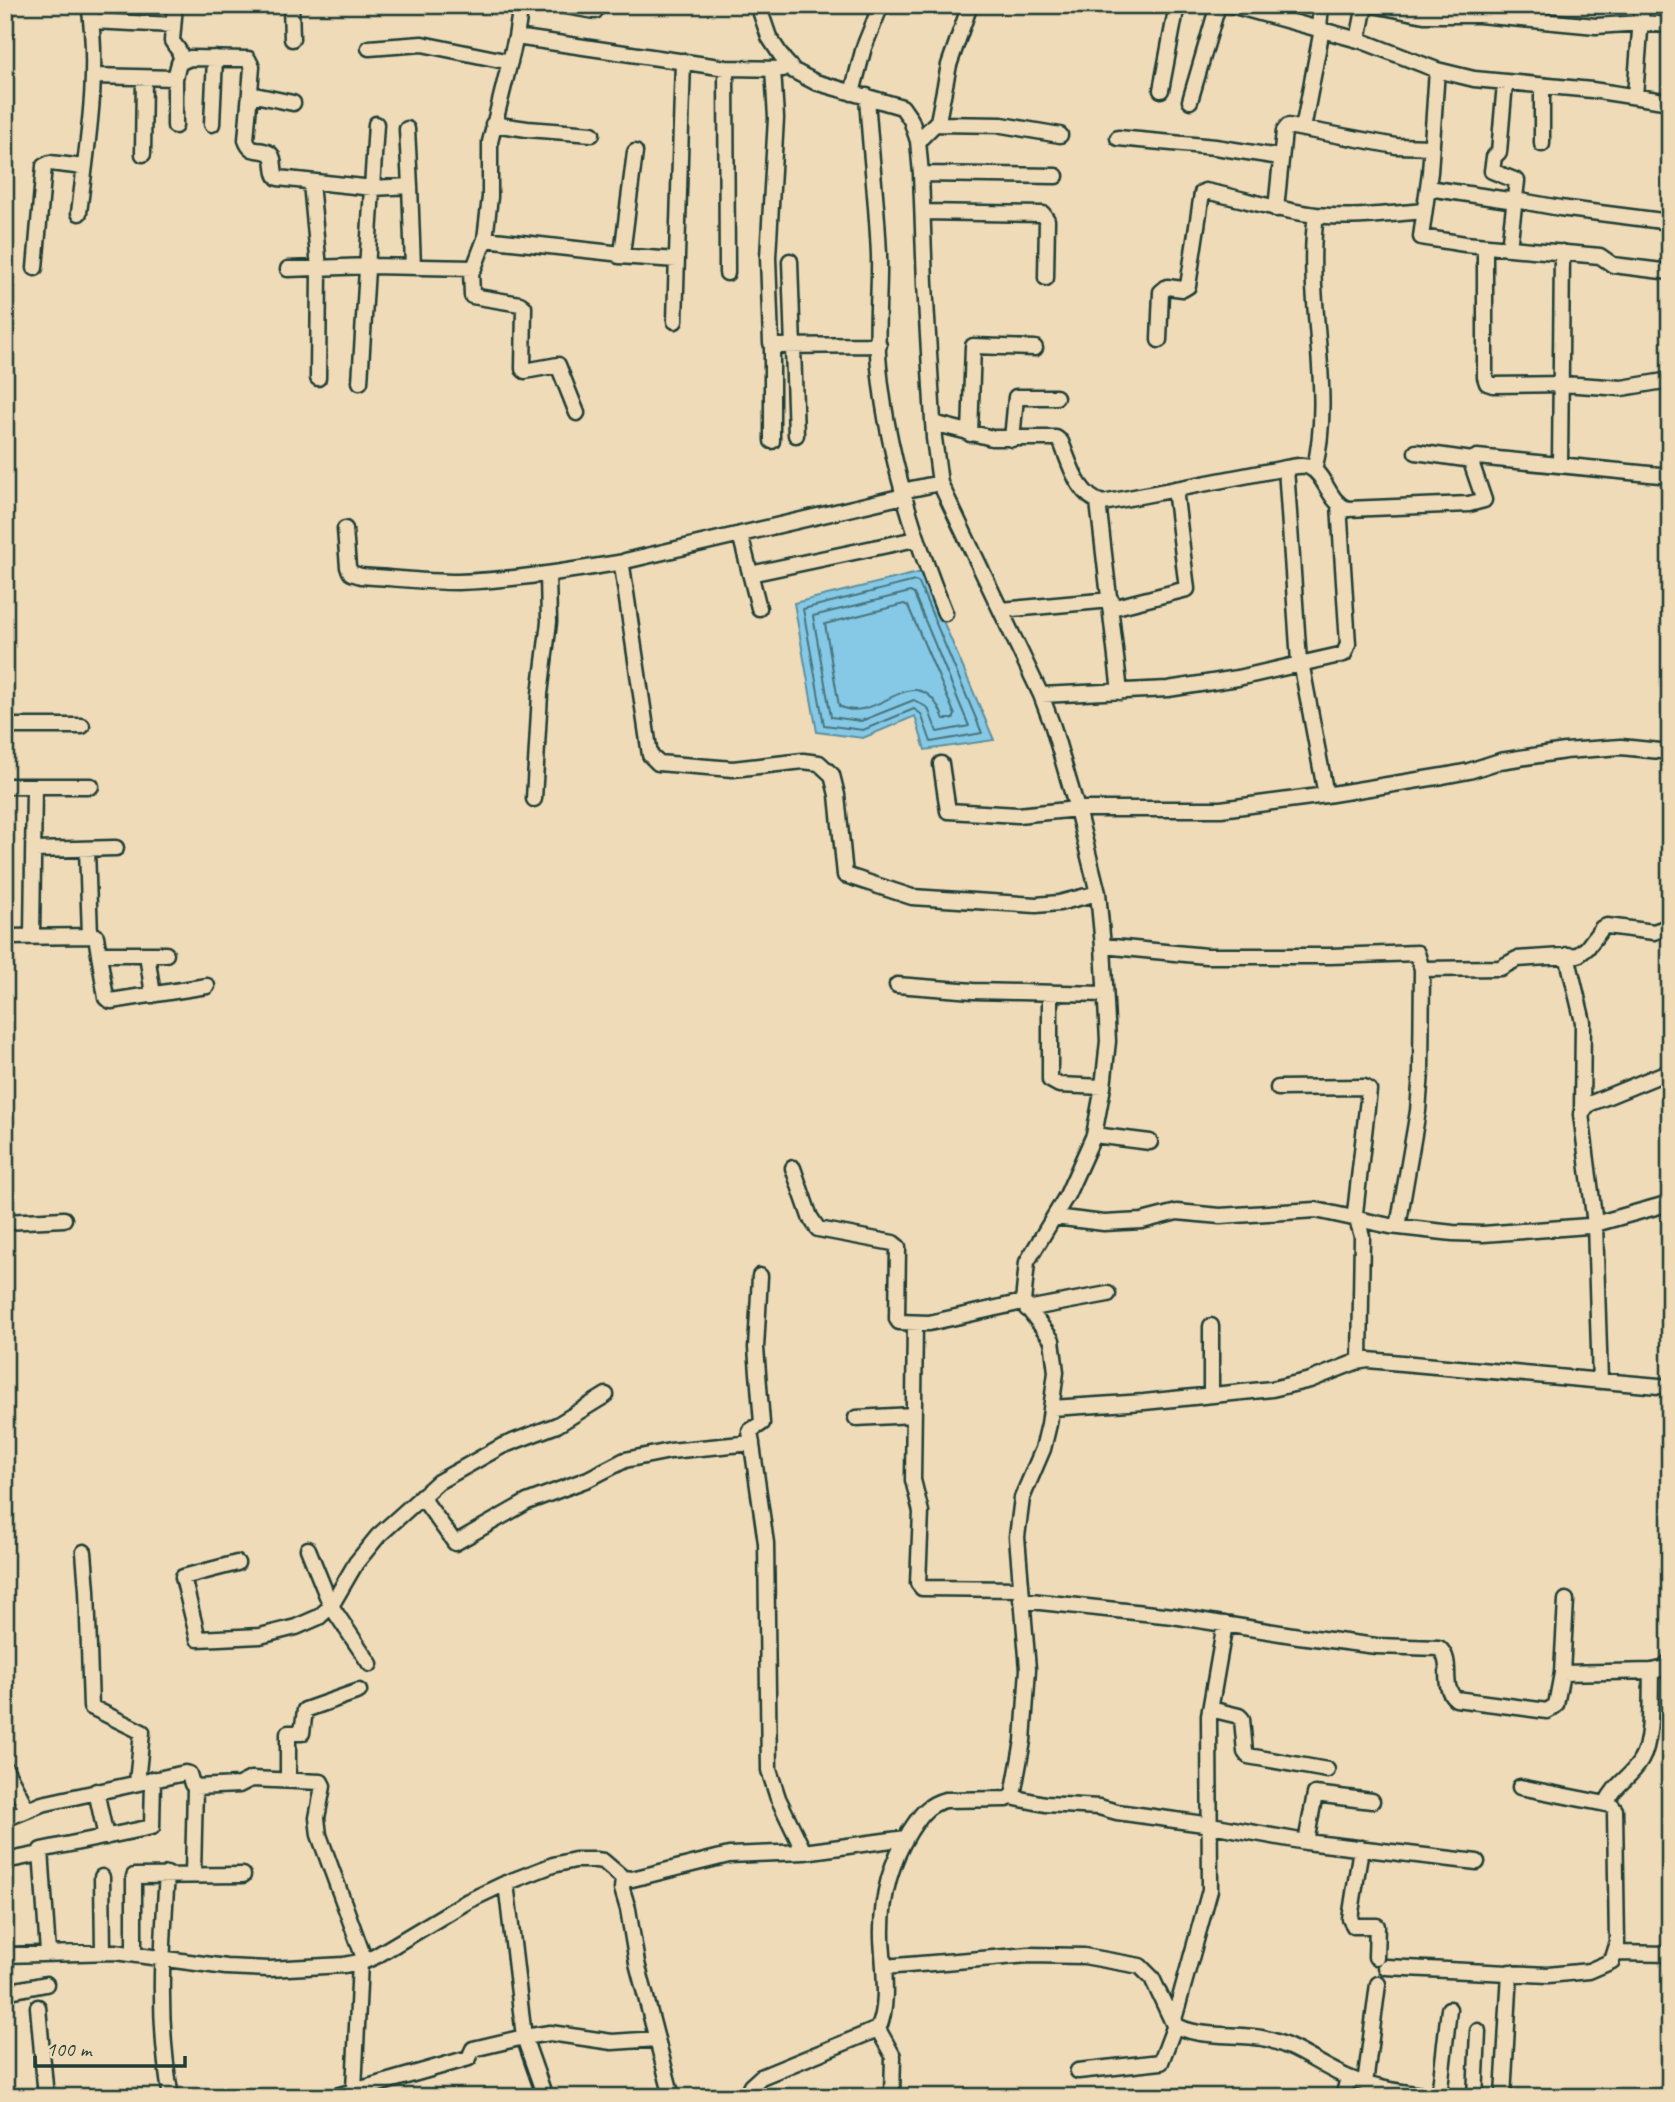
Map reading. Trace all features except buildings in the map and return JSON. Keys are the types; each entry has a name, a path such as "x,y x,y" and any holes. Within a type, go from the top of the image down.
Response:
{"street":[{"path":"79,213 93,76 89,5"},
{"path":"175,5 172,41 182,61"},
{"path":"291,5 292,39"},
{"path":"521,5 516,37 493,124 485,239 471,269 472,296 520,303 524,307 523,369 525,372 558,365 577,413"},
{"path":"559,5 595,11"},
{"path":"758,5 769,37 791,69"},
{"path":"881,5 864,47 860,95 879,252 881,384 903,493 916,539 945,613"},
{"path":"918,141 936,124 949,65 970,5"},
{"path":"1161,90 1177,5"},
{"path":"1190,101 1218,5"},
{"path":"1231,5 1358,40 1437,71 1505,83 1670,102"},
{"path":"1303,129 1320,29 1321,5"},
{"path":"1358,40 1365,5"},
{"path":"1373,5 1513,12 1596,26 1641,23 1670,25"},
{"path":"1635,96 1642,5"},
{"path":"92,21 173,25"},
{"path":"516,37 726,68 791,69 816,82 905,109 918,141 933,423 940,483 1002,610 1053,727 1098,892 1108,1025 1103,1087 1094,1135 1067,1195 1027,1262 1025,1306 1050,1336 1056,1372 1043,1449 1022,1498 1018,1518 1028,1669 1023,1741 1011,1797"},
{"path":"369,48 422,44 510,62"},
{"path":"212,124 215,58"},
{"path":"175,126 175,78 177,66 182,61 244,58 251,62 246,140 253,151 270,153 275,177 373,188 410,186"},
{"path":"675,321 683,61"},
{"path":"726,68 727,273"},
{"path":"772,441 768,257 776,118 774,69"},
{"path":"1437,71 1428,188 1420,234 1424,239 1600,256 1613,265 1670,272"},
{"path":"93,76 175,78"},
{"path":"143,154 144,78"},
{"path":"1505,83 1499,152 1494,157 1492,171 1517,180 1509,248"},
{"path":"1542,86 1542,144"},
{"path":"250,94 293,103"},
{"path":"360,382 376,124"},
{"path":"493,124 592,134"},
{"path":"936,124 1002,125 1060,135"},
{"path":"1276,209 1280,157 1285,129 1290,126 1396,146 1432,147"},
{"path":"407,129 413,267"},
{"path":"1118,138 1215,147 1280,157"},
{"path":"619,256 624,251 635,152"},
{"path":"35,268 44,166 50,163 84,167"},
{"path":"921,174 1056,176"},
{"path":"310,183 319,268 318,378"},
{"path":"1428,188 1670,222"},
{"path":"1159,340 1162,289 1185,289 1188,286 1202,193 1206,191 1276,209 1316,215 1366,216 1424,211"},
{"path":"923,212 1043,214 1047,220 1046,278"},
{"path":"1314,470 1320,444 1317,309 1311,250 1316,215"},
{"path":"485,239 619,256 677,260"},
{"path":"1485,246 1485,377 1488,383 1622,388 1670,380"},
{"path":"1560,465 1563,384 1562,252"},
{"path":"790,261 796,435"},
{"path":"288,268 369,266 471,269"},
{"path":"772,346 879,345"},
{"path":"970,434 973,346 1035,348"},
{"path":"1012,439 1016,397 1056,397"},
{"path":"933,423 970,434 1012,439 1058,438 1080,485 1098,502 1106,503 1305,466 1314,470 1339,505 1347,650 1340,657 1300,662 1238,678 1168,689 1041,695"},
{"path":"1416,452 1472,460 1477,457 1670,476"},
{"path":"1339,505 1354,509 1480,502 1485,496 1472,460"},
{"path":"1286,468 1300,662 1326,795"},
{"path":"345,529 348,567 351,573 360,576 454,582 548,574 624,562 940,483"},
{"path":"1002,610 1111,604 1187,589 1175,489"},
{"path":"1098,502 1120,692"},
{"path":"740,534 759,608"},
{"path":"750,574 916,539"},
{"path":"624,562 646,730 653,760 658,763 733,769 803,761 819,763 831,775 837,795 845,875 912,897 1036,905 1059,903 1098,892"},
{"path":"534,799 540,694 549,622 548,574"},
{"path":"5,726 82,726"},
{"path":"941,764 948,811 1018,815 1076,809 1221,809 1462,773 1500,761 1566,751 1621,747 1670,752"},
{"path":"5,786 91,786"},
{"path":"32,936 34,786"},
{"path":"34,850 116,848"},
{"path":"87,849 90,935"},
{"path":"1422,969 1500,968 1517,959 1583,953 1598,932 1607,926 1654,932 1670,926"},
{"path":"5,937 96,936 108,1000 207,986"},
{"path":"1103,946 1206,956 1418,954 1422,969 1421,1072 1418,1111 1398,1227"},
{"path":"100,954 166,954"},
{"path":"147,954 153,995"},
{"path":"1567,956 1583,1022 1581,1118 1595,1224 1600,1381"},
{"path":"897,985 973,991 1105,994"},
{"path":"1050,993 1050,1080 1059,1085 1103,1087"},
{"path":"1582,1110 1589,1104 1670,1071"},
{"path":"1278,1088 1364,1087 1368,1090 1356,1207 1362,1236 1360,1361"},
{"path":"1094,1135 1150,1142"},
{"path":"793,1168 810,1217 818,1229 893,1243 898,1247 899,1322 915,1324 1108,1294"},
{"path":"1054,1217 1094,1223 1129,1222 1147,1221 1177,1212 1220,1216 1309,1209 1398,1227 1476,1234 1564,1229 1595,1224 1670,1203"},
{"path":"5,1222 64,1219"},
{"path":"760,1276 756,1348 762,1423 761,1426 751,1429 765,1543 769,1770 782,1808 804,1852"},
{"path":"915,1324 913,1480 921,1508 919,1587 1021,1595 1366,1644 1439,1648 1447,1658 1447,1689 1452,1696 1460,1700 1550,1710 1556,1705 1562,1673 1566,1600"},
{"path":"1210,1395 1211,1326"},
{"path":"1052,1408 1143,1402 1289,1385 1360,1361 1670,1387"},
{"path":"237,1563 183,1577 198,1639 272,1634 310,1621 331,1606 366,1550 438,1482 502,1447 557,1425 606,1395"},
{"path":"856,1418 914,1415"},
{"path":"421,1496 455,1543 527,1502 588,1479 625,1460 670,1451 752,1443"},
{"path":"308,1549 331,1606 370,1664"},
{"path":"84,1552 88,1590 91,1707 142,1732 137,1783"},
{"path":"1078,2071 1161,2062 1174,2024 1210,1890 1210,1709 1224,1624"},
{"path":"1562,1673 1651,1671 1665,1668 1670,1661"},
{"path":"1606,1804 1613,1790 1639,1764 1645,1750 1651,1671"},
{"path":"288,1780 288,1733 302,1733 305,1710 359,1691"},
{"path":"1210,1709 1242,1719 1245,1752 1248,1756 1327,1770"},
{"path":"5,1768 27,1809"},
{"path":"5,1819 27,1809 96,1791 188,1773 195,1787 193,1874"},
{"path":"5,1861 40,1854 45,1848 152,1827 153,1779"},
{"path":"195,1787 239,1785 251,1779 323,1784 317,1818 319,1835 362,1962 355,2093"},
{"path":"1361,1848 1351,1923 1354,1926 1377,1926 1381,1962 1548,1975 1589,1971 1612,1961 1616,1953 1615,1810 1611,1805 1520,1787"},
{"path":"96,1791 106,1837"},
{"path":"1306,1842 1315,1794 1372,1801"},
{"path":"892,2097 893,2056 878,2029 883,2009 882,1937 886,1890 893,1864 906,1838 923,1812 936,1802 1011,1797 1028,1802 1100,1807 1116,1812 1306,1842 1478,1862"},
{"path":"5,1955 103,1952 247,1969 332,1966 362,1962 388,1950 468,1901 553,1865 588,1859 603,1861 623,1878 632,1879 729,1855 804,1852 906,1838"},
{"path":"40,1854 48,1953"},
{"path":"167,1874 162,1957 162,2035 171,2097"},
{"path":"134,1954 133,1879 138,1875 243,1875"},
{"path":"102,1877 103,1952"},
{"path":"623,1878 622,1889 637,1963 672,2097"},
{"path":"506,1883 524,2037 545,2097"},
{"path":"1616,1953 1670,1954"},
{"path":"884,1967 1029,1955 1084,1956 1140,1966 1152,1978 1174,2024 1206,2033 1269,2039 1365,2084 1391,2091 1438,2097 1449,2009"},
{"path":"1503,2097 1510,1972"},
{"path":"5,1992 46,1984"},
{"path":"1365,2084 1378,1984"},
{"path":"38,2007 47,2097"},
{"path":"746,2097 751,2086 761,2077 878,2029"},
{"path":"1475,2097 1478,2031"},
{"path":"333,2097 355,2093 468,2058 473,2049 524,2037 550,2033 612,2042 657,2039"},
{"path":"1343,2097 1348,2078"}],"water":[{"path":"922,572 994,740 925,750 915,716 863,738 817,732 794,603"}]}
